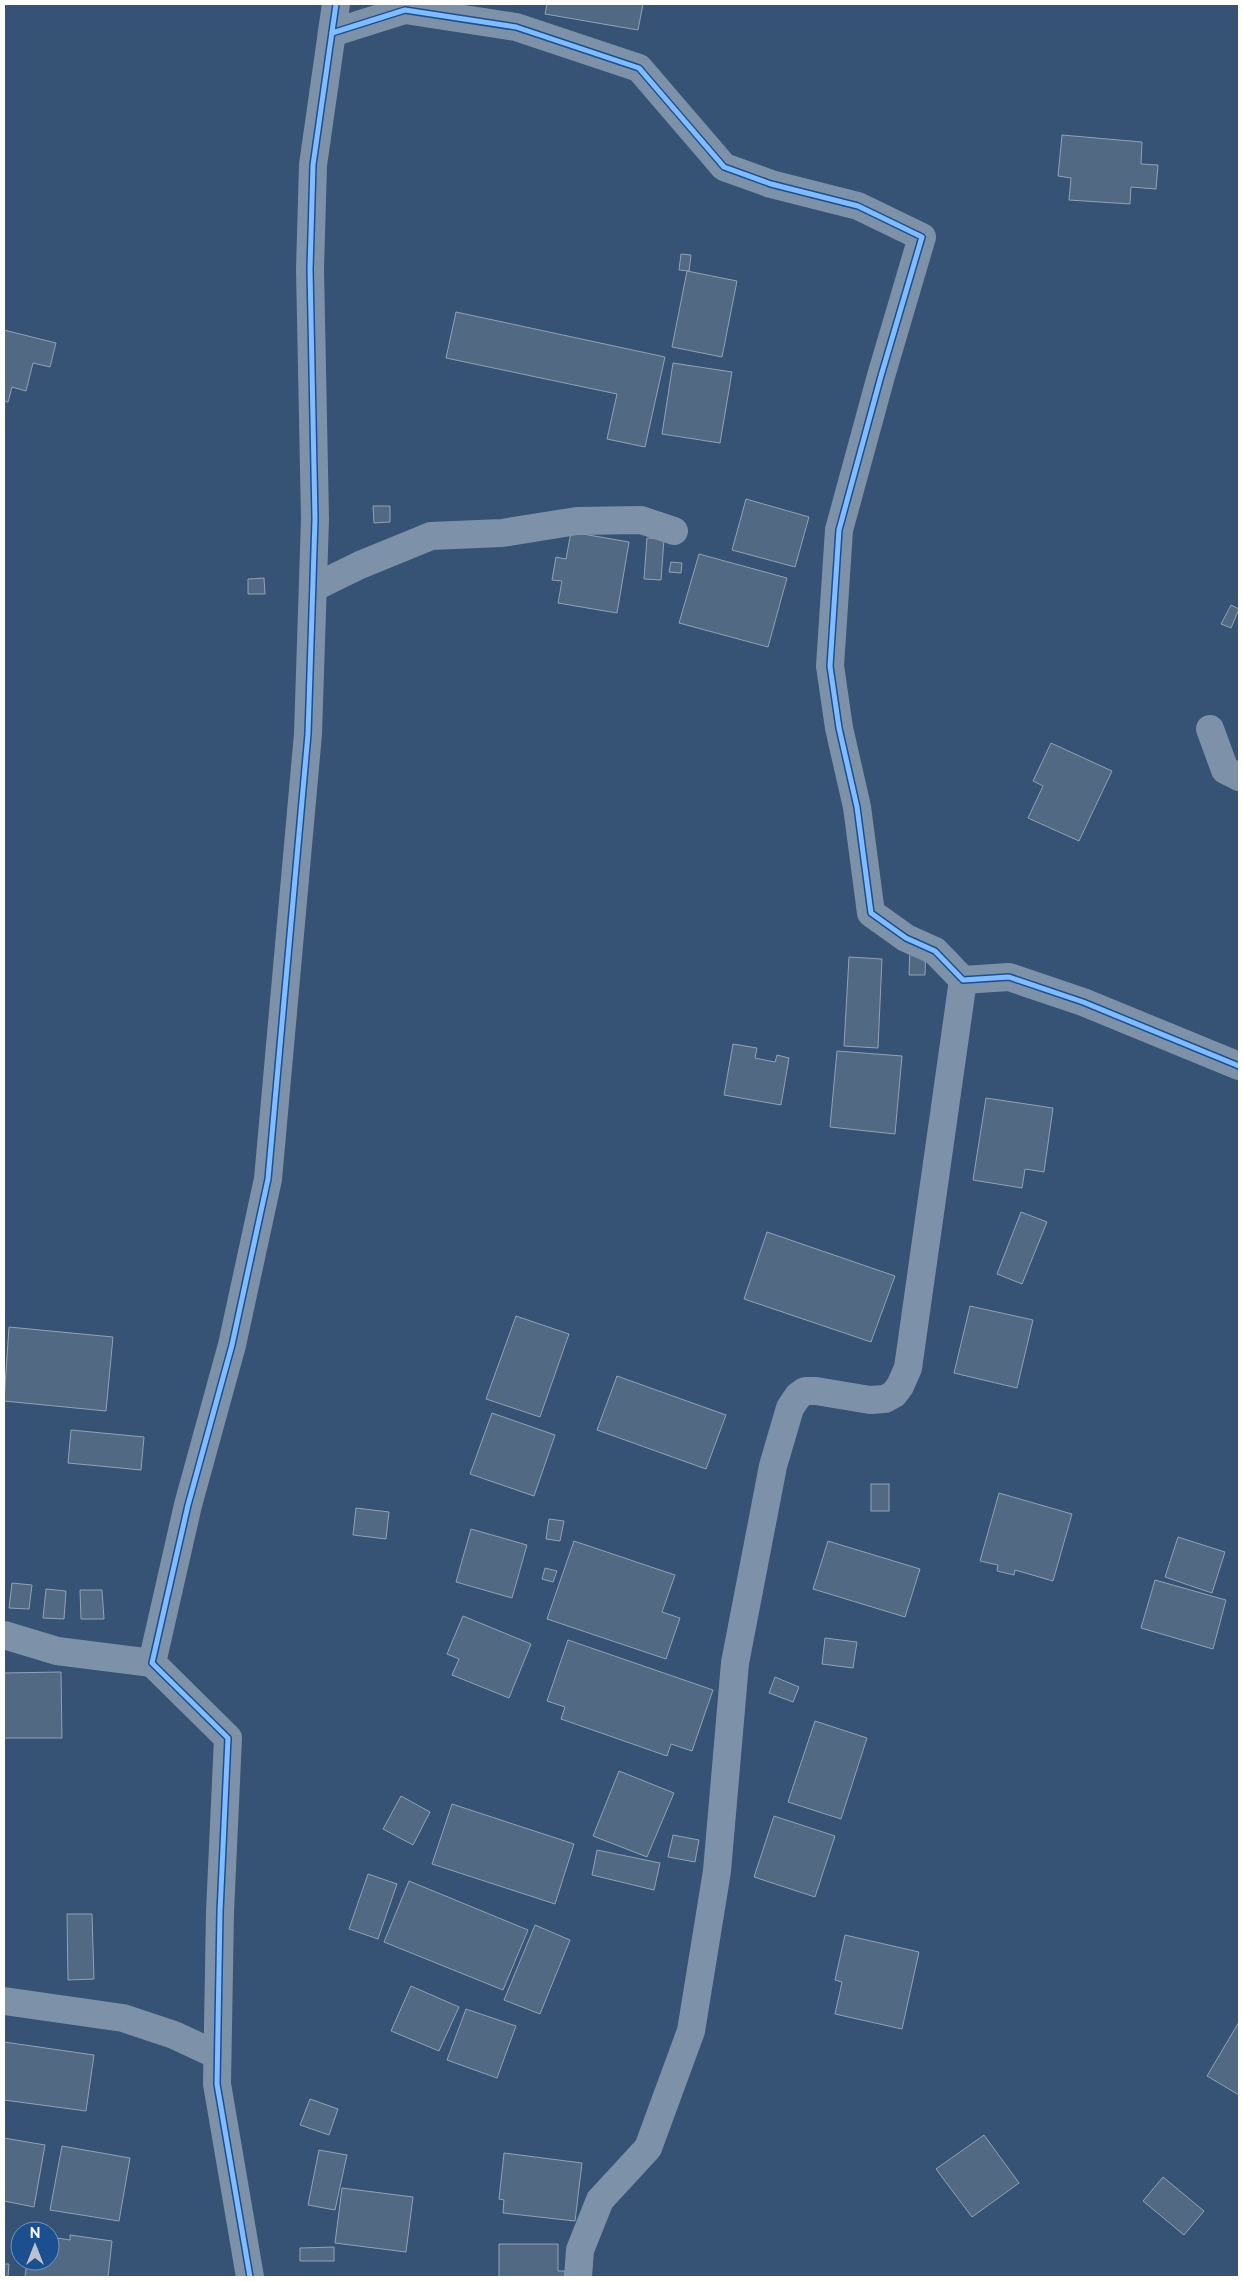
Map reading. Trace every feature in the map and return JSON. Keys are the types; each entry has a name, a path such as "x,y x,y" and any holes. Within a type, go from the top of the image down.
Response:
{"street":[{"path":"152,1663 188,1505 232,1345 268,1179 308,734 315,519 310,269 313,165 336,4"},
{"path":"332,33 405,10 516,27 639,68 724,167 771,184 858,206 922,237 881,376 839,530 830,666 839,728 857,807 871,913 906,938 935,951 963,980 1010,977 1083,1002 1239,1066"},
{"path":"313,588 360,565 431,536 502,533 586,521 641,520 674,531"},
{"path":"1210,729 1226,770 1239,777"},
{"path":"578,2277 580,2250 600,2200 648,2148 691,2031 718,1871 735,1663 773,1466 790,1408 798,1396 805,1391 816,1391 870,1400 885,1399 894,1394 900,1386 908,1368 963,980"},
{"path":"4,1635 57,1651 152,1663 228,1738 220,1912 217,2084 250,2277"},
{"path":"4,2001 123,2018 174,2035 217,2055"}],"building":[{"path":"547,4 643,4 638,30 545,14"},
{"path":"1062,135 1142,142 1141,164 1158,165 1156,189 1131,187 1130,204 1069,200 1071,178 1058,176"},
{"path":"681,254 691,255 689,271 679,270"},
{"path":"687,271 737,281 722,357 672,347"},
{"path":"456,312 665,357 645,447 607,439 617,394 446,358"},
{"path":"4,330 56,343 50,367 33,363 26,391 12,387 8,402 4,401"},
{"path":"673,363 732,372 720,443 662,434"},
{"path":"746,499 809,517 795,567 732,550"},
{"path":"373,506 390,506 390,522 374,523"},
{"path":"571,532 629,542 617,613 558,603 562,581 552,580 556,557 566,559"},
{"path":"647,538 664,539 661,580 644,579"},
{"path":"699,554 787,578 768,647 679,623"},
{"path":"671,562 682,563 681,573 669,572"},
{"path":"264,578 265,594 248,594 248,579"},
{"path":"1231,605 1239,609 1231,628 1221,624"},
{"path":"1051,743 1112,771 1079,841 1028,818 1043,786 1033,781"},
{"path":"910,948 926,949 925,975 909,975"},
{"path":"849,957 882,959 878,1048 844,1046"},
{"path":"733,1044 757,1048 755,1058 775,1062 777,1055 789,1058 781,1105 724,1095"},
{"path":"837,1051 902,1056 895,1134 830,1127"},
{"path":"986,1098 1053,1108 1044,1172 1025,1169 1022,1188 973,1180"},
{"path":"1021,1212 1047,1222 1022,1284 997,1274"},
{"path":"767,1232 895,1276 871,1342 744,1299"},
{"path":"970,1306 1033,1320 1017,1388 954,1373"},
{"path":"516,1316 569,1334 540,1417 486,1399"},
{"path":"9,1327 113,1337 106,1411 4,1401"},
{"path":"617,1376 726,1415 706,1469 597,1430"},
{"path":"492,1413 555,1435 534,1496 470,1474"},
{"path":"71,1430 144,1437 141,1470 68,1463"},
{"path":"871,1484 889,1484 889,1511 871,1511"},
{"path":"999,1493 1072,1514 1053,1581 1015,1570 1014,1575 997,1571 998,1565 980,1561"},
{"path":"356,1508 389,1512 386,1539 353,1535"},
{"path":"549,1519 564,1521 560,1541 546,1539"},
{"path":"471,1529 527,1545 512,1598 456,1582"},
{"path":"1178,1537 1225,1552 1212,1593 1165,1577"},
{"path":"574,1541 675,1575 662,1612 680,1618 666,1659 547,1619"},
{"path":"828,1541 920,1569 905,1617 813,1589"},
{"path":"545,1568 557,1571 553,1582 542,1579"},
{"path":"1155,1580 1226,1600 1213,1649 1141,1628"},
{"path":"12,1583 32,1585 29,1609 9,1608"},
{"path":"46,1589 66,1591 64,1619 43,1618"},
{"path":"80,1590 102,1590 104,1619 81,1619"},
{"path":"463,1616 531,1644 509,1698 452,1675 459,1659 447,1654"},
{"path":"825,1638 857,1642 853,1668 822,1664"},
{"path":"568,1640 713,1690 692,1751 671,1744 667,1756 561,1719 565,1707 547,1701"},
{"path":"61,1672 62,1738 4,1738 4,1673"},
{"path":"775,1677 799,1687 793,1702 769,1693"},
{"path":"815,1721 867,1738 841,1819 788,1802"},
{"path":"619,1771 674,1793 647,1857 593,1836"},
{"path":"401,1796 430,1812 413,1845 383,1829"},
{"path":"452,1804 574,1844 555,1904 432,1864"},
{"path":"774,1816 835,1836 815,1897 754,1877"},
{"path":"673,1835 699,1840 695,1862 668,1857"},
{"path":"597,1850 660,1863 654,1890 592,1875"},
{"path":"368,1874 397,1884 378,1939 349,1929"},
{"path":"409,1881 528,1930 503,1990 384,1942"},
{"path":"67,1914 92,1914 94,1979 68,1980"},
{"path":"535,1925 570,1940 540,2014 504,2000"},
{"path":"845,1935 919,1952 902,2029 835,2014 842,1982 835,1980"},
{"path":"411,1986 459,2007 439,2051 391,2031"},
{"path":"466,2009 516,2026 497,2078 447,2060"},
{"path":"1239,2022 1239,2095 1207,2076"},
{"path":"4,2042 94,2055 86,2111 4,2100"},
{"path":"310,2099 338,2109 329,2135 300,2125"},
{"path":"984,2135 1019,2183 972,2217 936,2169"},
{"path":"4,2138 45,2145 34,2207 4,2201"},
{"path":"62,2146 130,2158 119,2221 50,2210"},
{"path":"319,2150 347,2155 335,2210 308,2205"},
{"path":"504,2153 582,2163 575,2221 503,2213 504,2200 499,2199"},
{"path":"1163,2177 1204,2211 1184,2235 1143,2201"},
{"path":"342,2188 413,2197 406,2252 335,2243"},
{"path":"70,2235 112,2241 108,2277 25,2277 26,2271 60,2271 60,2238 70,2240"},
{"path":"499,2244 558,2244 558,2271 565,2271 565,2277 499,2277"},
{"path":"334,2247 334,2261 300,2261 300,2248"},
{"path":"4,2264 9,2264 8,2277 4,2277"}],"cycle path":[{"path":"250,2277 217,2084 220,1912 228,1738 152,1663 188,1505 232,1345 268,1179 308,734 315,519 310,269 313,165 336,4"},
{"path":"332,33 405,10 516,27 639,68 724,167 771,184 858,206 922,237 881,376 839,530 830,666 839,728 857,807 871,913 906,938 935,951 963,980 1009,977 1083,1002 1239,1066"}]}
